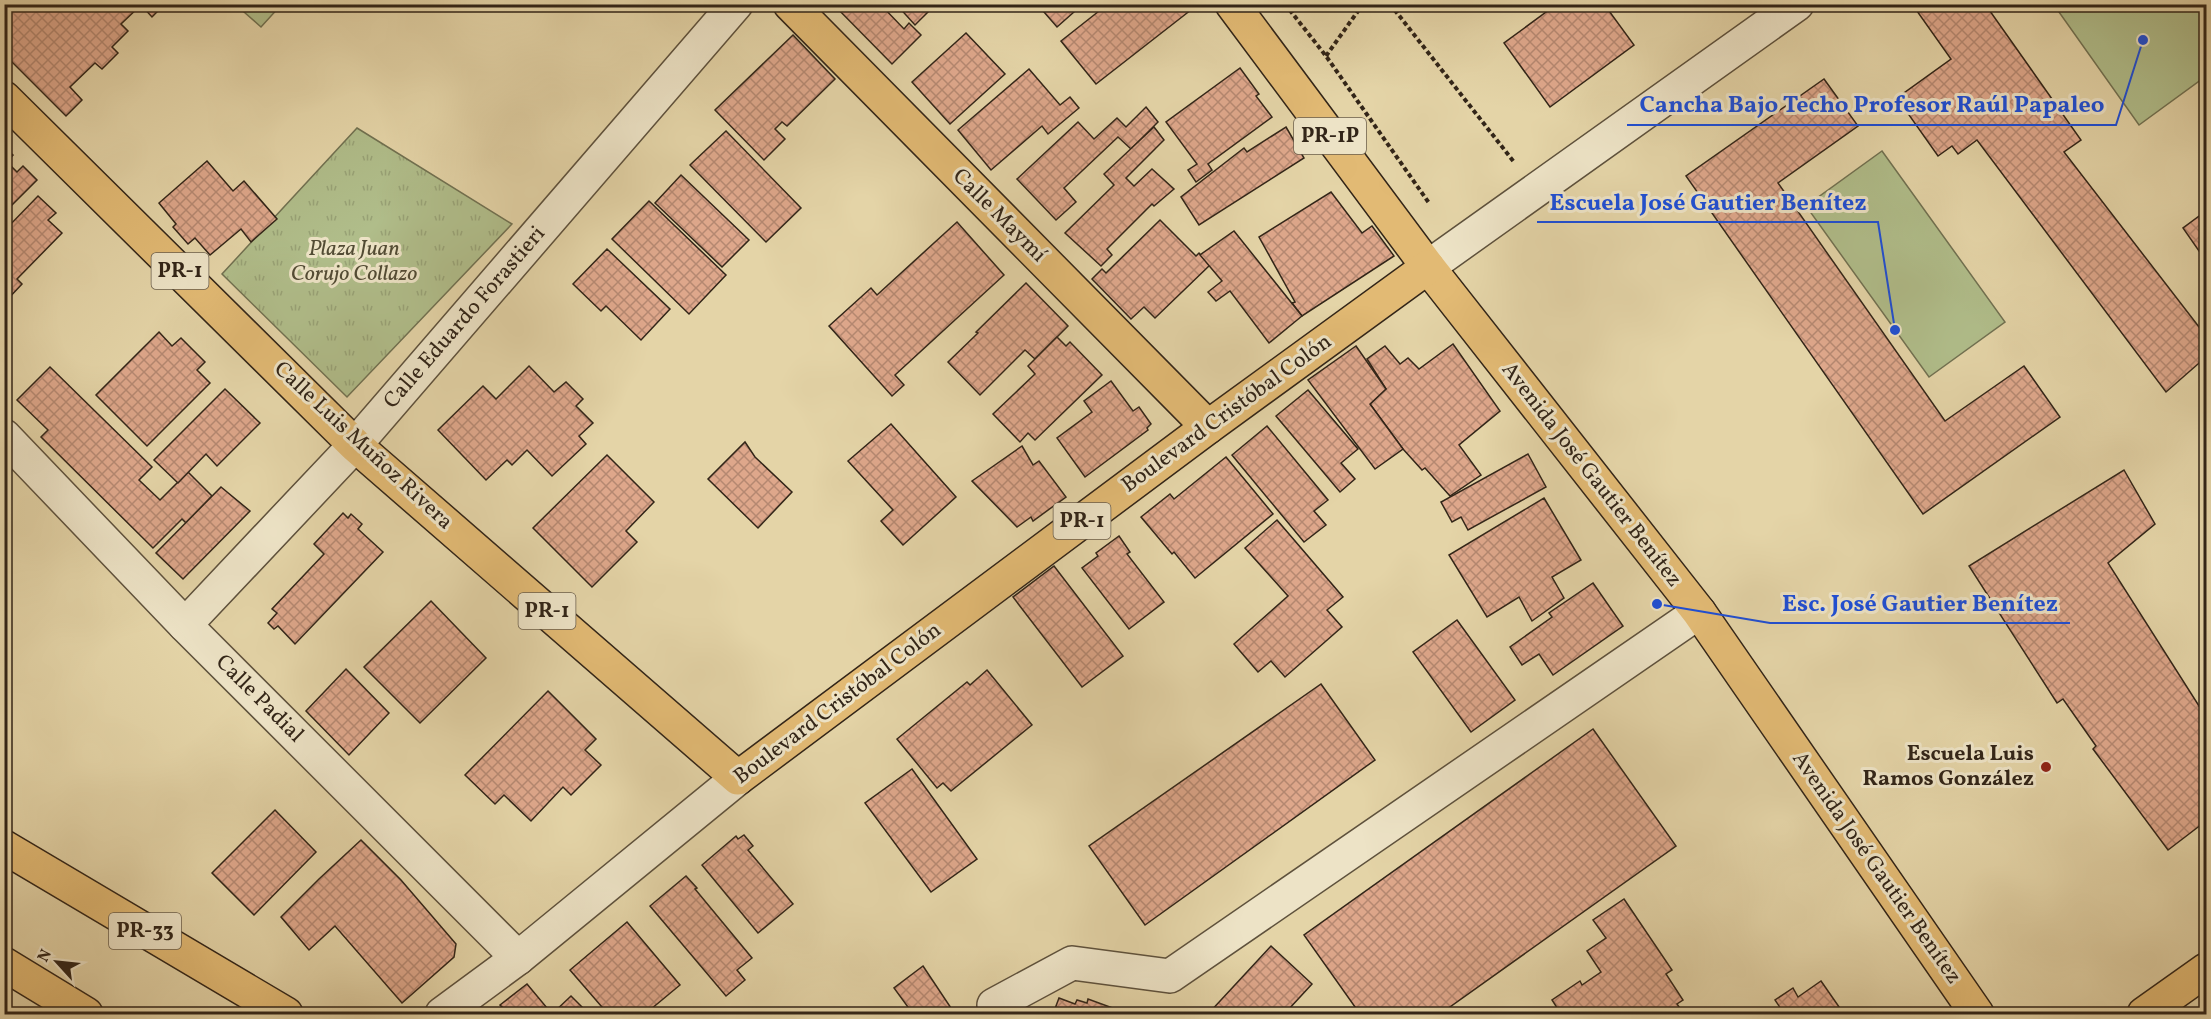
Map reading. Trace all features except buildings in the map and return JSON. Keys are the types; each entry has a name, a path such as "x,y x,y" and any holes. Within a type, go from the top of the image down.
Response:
{"main road":[{"name":"Calle Maymí","path":"790,4 1208,427"},
{"name":"Avenida José Gautier Benítez","path":"1232,4 1428,267 1699,612 1977,1014"},
{"name":"Calle Luis Muñoz Rivera","path":"4,98 356,445 738,778"},
{"name":"Boulevard Cristóbal Colón","path":"738,778 1208,427 1428,267"},
{"name":"PR-33","path":"4,847 286,1014"},
{"path":"4,964 86,1014"},
{"path":"2144,1014 2206,970"}],"street":[{"name":"Calle Eduardo Forastieri","path":"185,625 356,445 736,4"},
{"name":"Boulevard Cristóbal Colón","path":"1428,267 1797,4"},
{"name":"Calle Padial","path":"4,436 185,625 518,958"},
{"path":"994,1005 1072,963 1170,976 1699,612"},
{"name":"Boulevard Cristóbal Colón","path":"442,1014 518,958 738,778"}],"path":[{"path":"1285,4 1326,56 1436,212"},
{"path":"1326,56 1363,4"},
{"path":"1390,4 1520,170"}],"green space":[{"path":"236,5 281,5 261,27"},
{"path":"2054,5 2206,5 2206,76 2139,125"},
{"name":"Plaza Juan Corujo Collazo","path":"357,128 512,224 347,397 222,274"},
{"path":"1882,151 2005,322 1929,377 1806,206"}],"place":[{"name":"Cancha Bajo Techo Profesor Raúl Papaleo","path":"2143,40"},
{"name":"Escuela José Gautier Benítez","path":"1895,330"},
{"name":"Esc. José Gautier Benítez","path":"1657,604"},
{"name":"Escuela Luis Ramos González","path":"2046,767"}]}
